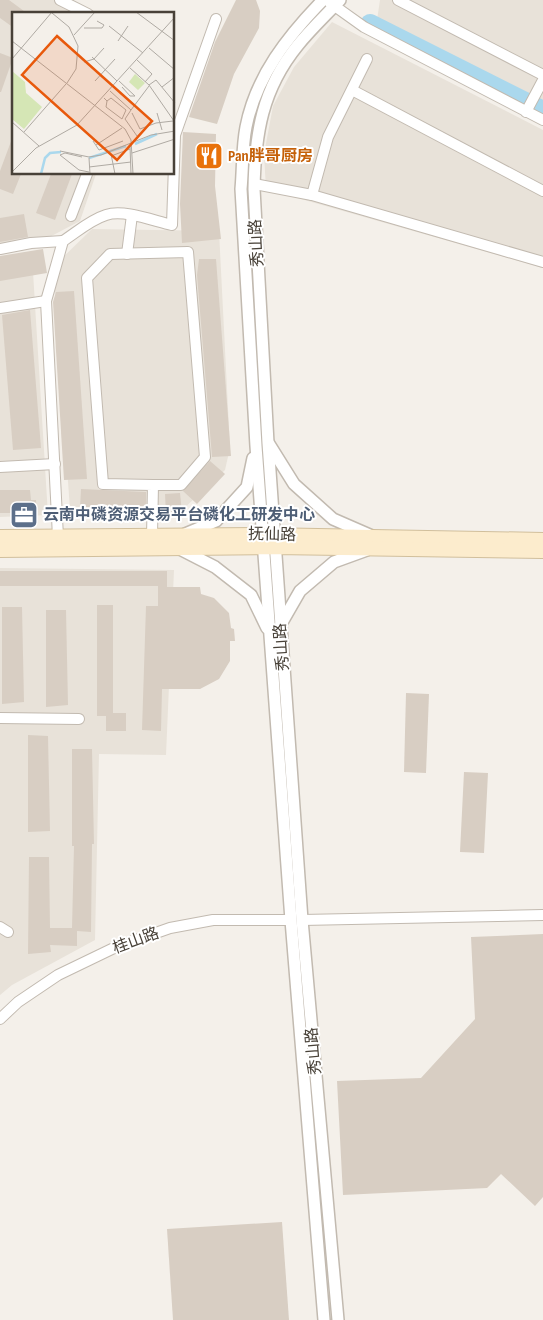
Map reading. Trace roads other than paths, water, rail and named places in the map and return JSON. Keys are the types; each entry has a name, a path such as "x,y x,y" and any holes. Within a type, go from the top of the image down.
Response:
{"main road":[{"name":"抚仙路","path":"0,537 152,536 180,542"},
{"name":"抚仙路","path":"0,550 180,542 543,540"},
{"name":"抚仙路","path":"372,542 543,551"}],"street":[{"path":"60,0 84,12"},
{"path":"398,0 543,75"},
{"path":"331,2 364,27 533,102 543,120"},
{"name":"秀山路","path":"331,2 293,51 274,85 258,127 254,184 268,444 270,633 296,920 338,1320"},
{"name":"秀山路","path":"324,1320 296,920 281,624 256,446 241,189 244,138 254,100 273,61 289,37 331,2"},
{"path":"175,135 216,19"},
{"path":"312,195 328,138 367,59"},
{"path":"533,102 543,80"},
{"path":"352,90 543,191"},
{"path":"71,216 87,175"},
{"path":"0,249 31,243 62,241 92,221 109,214 132,215 172,225 174,175"},
{"path":"254,184 312,195 543,262"},
{"path":"127,254 132,215"},
{"path":"58,537 46,301 62,241"},
{"path":"188,252 205,457 181,484 153,485 103,484 87,278 110,254 188,252"},
{"path":"0,308 46,301"},
{"path":"268,444 294,484 333,520 372,542"},
{"path":"256,446 247,488 216,521 180,542 251,595 270,633"},
{"path":"0,468 55,464"},
{"path":"152,536 153,485"},
{"path":"281,624 300,591 334,562 372,542"},
{"path":"0,718 78,719"},
{"name":"桂山路","path":"0,1019 18,1002 58,975 116,947 170,928 213,920 543,915"}],"waterway":[{"path":"370,24 543,111"}],"place":[{"name":"Pan胖哥厨房","path":"209,156"},
{"name":"云南中磷资源交易平台磷化工研发中心","path":"24,515"}]}
